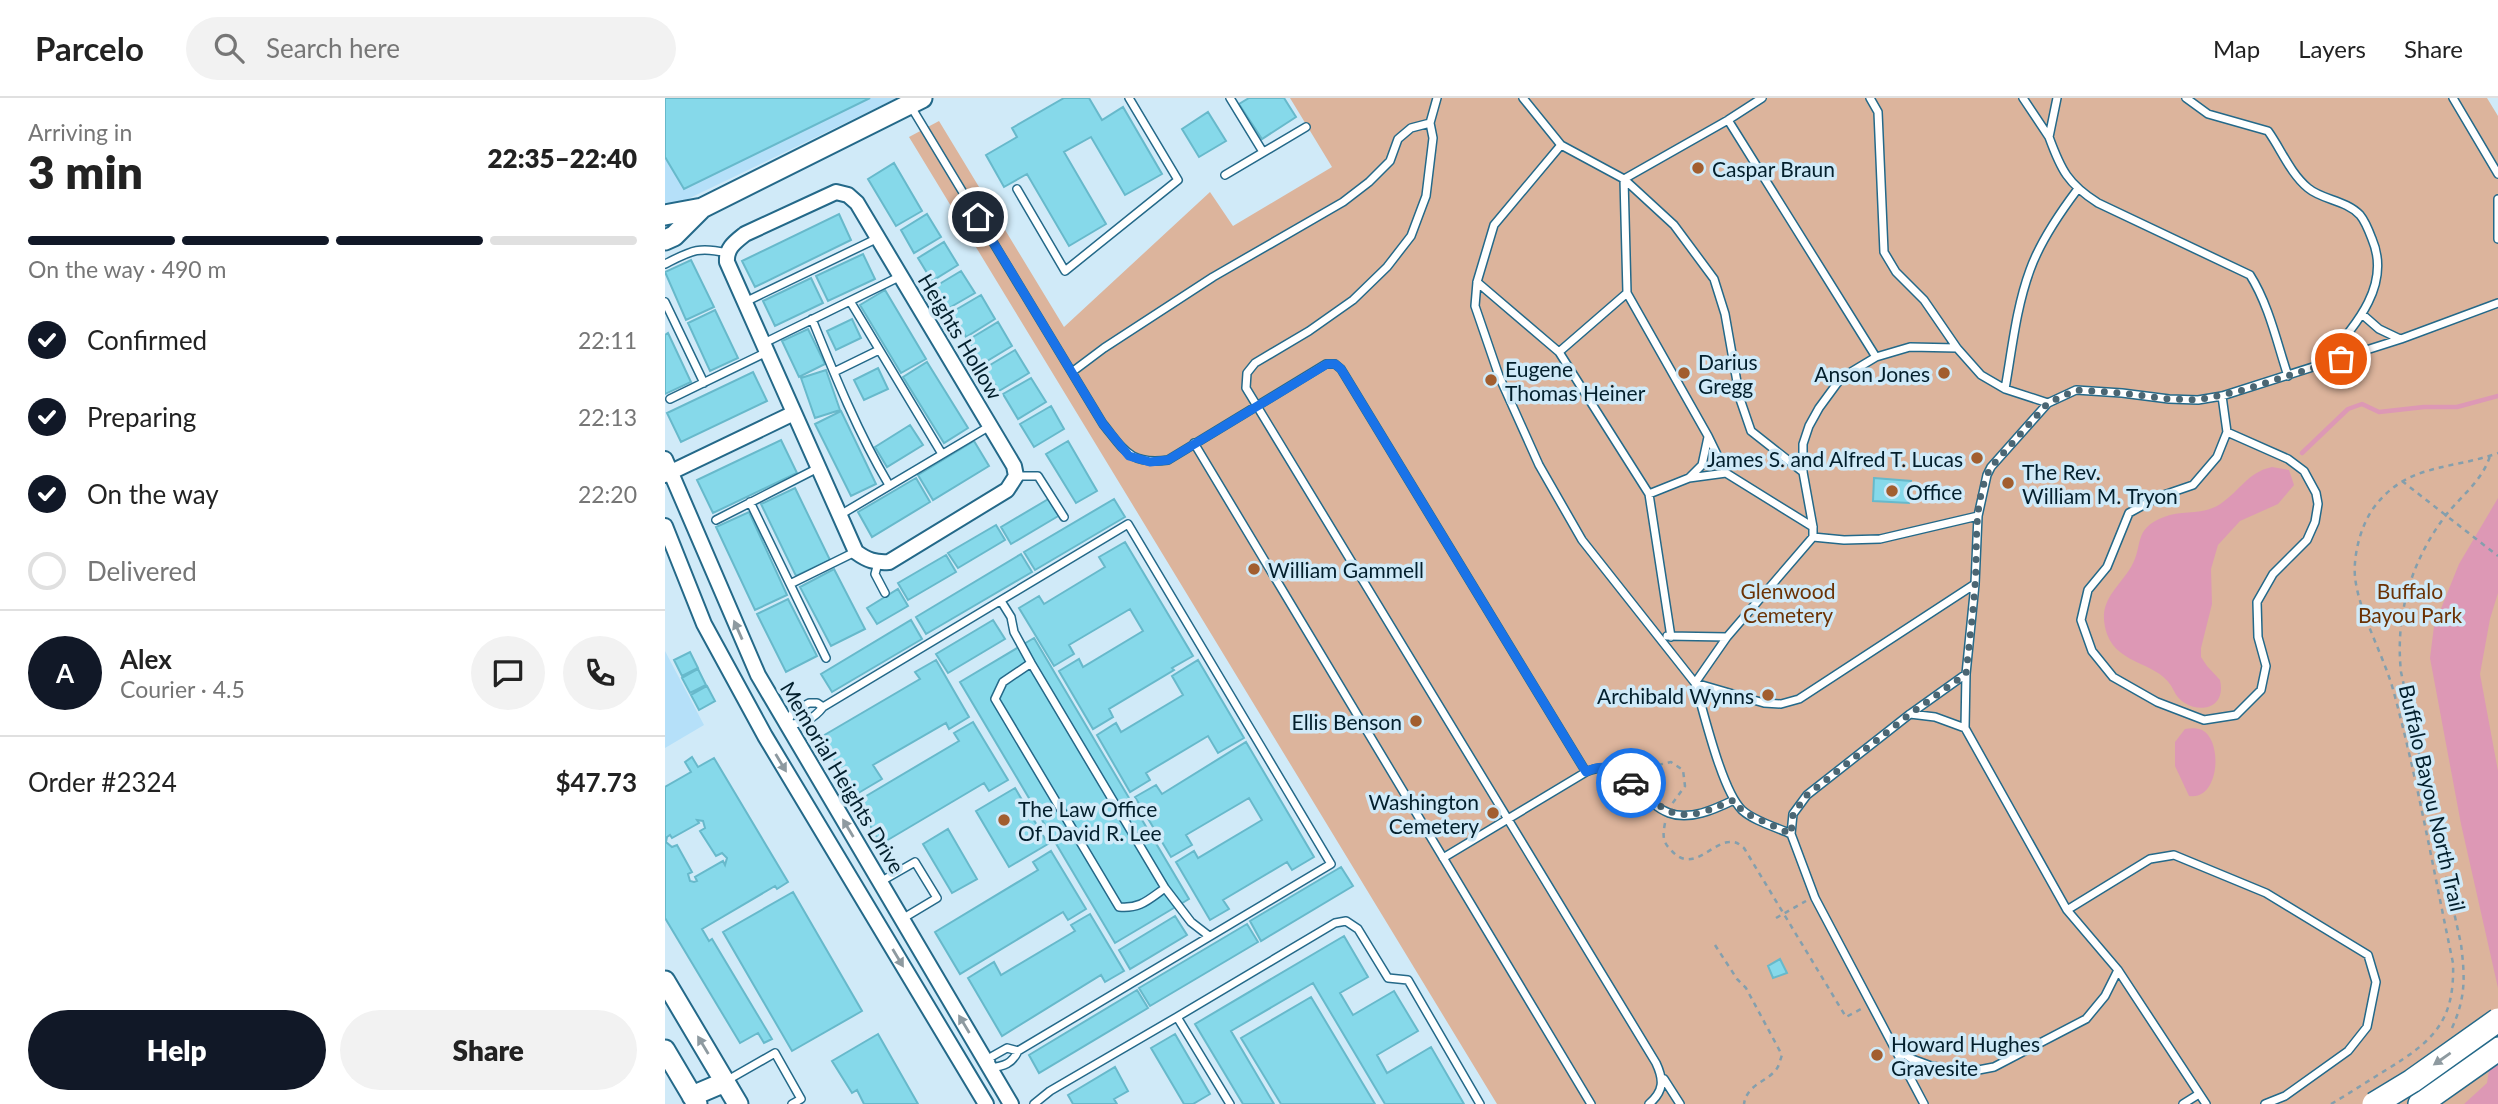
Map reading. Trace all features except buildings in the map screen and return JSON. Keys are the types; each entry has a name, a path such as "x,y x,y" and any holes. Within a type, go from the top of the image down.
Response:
{"main road":[{"path":"665,215 702,208 915,101"},
{"path":"665,240 674,236 702,208"},
{"path":"665,981 737,1104"},
{"path":"2374,1104 2412,1081 2498,1020"},
{"path":"2420,1104 2498,1049"},
{"path":"665,1050 694,1100 725,1082"}],"street":[{"name":"Heights Hollow","path":"727,253 745,234 836,192 848,195 857,203 901,276 1014,466 1016,476"},
{"path":"727,253 727,262 856,552 868,560 889,562 1007,490 1016,476"},
{"path":"667,469 794,413"},
{"name":"Memorial Heights Drive","path":"667,469 758,675 1011,1104"},
{"name":"Memorial Heights Drive","path":"665,526 704,624 765,736 986,1104"},
{"path":"765,736 786,723"},
{"path":"860,894 880,882"},
{"path":"970,1079 990,1068"}],"lane":[{"path":"1017,188 1065,271 1178,180 1129,98"},
{"path":"1230,98 1263,152"},
{"path":"1437,98 1430,123 1433,138 1426,196 1411,236 1387,267 1353,300 1309,331 1255,363 1247,373 1246,388 1680,1104"},
{"path":"1523,98 1561,145 1624,179 1674,225 1714,279 1725,314 1740,399 1751,431 1803,472"},
{"path":"1624,179 1762,98"},
{"path":"1870,98 1878,112 1884,252 1896,272 1924,300 1957,348 1981,375 2005,389 2048,403"},
{"path":"2023,98 2049,137 2060,165 2077,190 2098,203 2250,275 2257,286 2288,376"},
{"path":"2049,137 2057,98"},
{"path":"2186,98 2208,114 2268,131 2299,179 2310,190 2339,202 2360,215 2378,252 2376,281 2363,315 2321,365"},
{"path":"2453,98 2498,174"},
{"path":"915,101 1103,424 1129,456 1150,462 1168,460 1327,364 1335,364 1341,369 1586,772"},
{"path":"1728,120 1876,357"},
{"path":"1072,372 1213,276 1343,202 1390,161 1398,139 1411,128 1430,123"},
{"path":"1225,175 1306,127"},
{"path":"1561,145 1494,225 1477,282 1475,306 1499,376 1539,466 1582,540 1695,683 1725,783 1734,800 1743,812 1791,834"},
{"path":"1624,179 1627,293 1726,473 1813,527"},
{"path":"2005,389 2018,315 2030,270 2048,233 2077,190"},
{"path":"2498,199 2498,239"},
{"path":"745,302 878,238"},
{"path":"665,264 695,249 707,248 727,253"},
{"path":"670,399 704,383 812,319 901,276"},
{"path":"1477,282 1559,352 1649,494 1671,637"},
{"path":"1559,352 1627,293"},
{"path":"850,301 942,454"},
{"path":"665,302 704,383"},
{"path":"2206,1104 2118,970 2067,910 1965,727 1966,674 1975,584 1978,516 1987,475 1991,467 2048,403 2076,390 2169,399 2198,400 2222,396 2401,339 2498,303"},
{"path":"2363,315 2379,329 2401,339"},
{"path":"812,319 873,458 889,485"},
{"path":"1695,683 1727,637 1812,537 1813,527 1803,472 1803,444 1819,408 1841,378 1876,357 1910,347 1957,348"},
{"path":"834,372 879,349"},
{"path":"2222,396 2227,432 2217,457 2193,485 2158,497 2129,513 2107,567 2088,590 2081,620 2092,651 2113,677 2157,702 2204,720 2236,715 2261,690 2266,666 2258,637 2257,602 2273,575 2307,540 2315,522 2318,504 2316,493 2304,471 2288,459 2227,432"},
{"path":"839,515 990,426"},
{"path":"1689,478 1702,465 1708,436"},
{"path":"1194,443 1591,1104"},
{"path":"716,520 818,468"},
{"path":"1649,494 1689,478 1726,473"},
{"path":"1016,476 1038,476 1064,517"},
{"path":"750,502 826,658"},
{"path":"1812,537 1880,539 1978,516"},
{"path":"823,708 817,703 809,703 793,712 786,723 800,725 835,700 1128,524 1331,864 1018,1051 1013,1060 1002,1067 990,1068 991,1056 1002,1049 1018,1051"},
{"path":"790,584 856,552"},
{"path":"878,563 875,574 885,593"},
{"path":"1695,683 1764,703 1781,704 1799,699 1975,584"},
{"path":"1001,601 1031,663 1165,888 1191,922 1209,936"},
{"path":"1656,634 1671,637 1727,637"},
{"path":"1031,663 1003,682 995,699 1002,711 1119,907 1132,909 1165,888"},
{"path":"1923,1104 1815,896 1791,834 1793,814 1807,795 1966,674"},
{"path":"1910,714 1935,717 1965,727"},
{"path":"1443,858 1597,767 1615,769 1669,813 1691,815 1734,800"},
{"path":"2067,910 2150,859 2174,855 2266,893 2368,955 2376,982 2367,1027 2348,1051 2285,1096 2265,1104"},
{"path":"880,882 915,862 937,898 902,919"},
{"path":"1040,1102 1050,1091 1335,923 1346,921 1358,929 1388,978 1408,980 1480,1104"},
{"path":"1895,1048 1912,1059 1931,1066 1968,1072 1994,1067 2086,1019 2105,996 2118,970"},
{"path":"1177,1017 1230,1104"},
{"path":"725,1082 775,1053 801,1099 792,1104"},
{"path":"1649,1104 1657,1097 1662,1085 1661,1075"},
{"path":"2183,1104 2199,1094"}],"path":[{"name":"Buffalo Bayou North Trail","path":"2333,1103 2413,1054 2433,1036 2446,1013 2451,996 2453,963 2411,758 2384,660 2360,601 2355,573 2359,542 2369,516 2386,493 2402,481 2425,470 2498,453"},
{"path":"2449,1036 2463,999 2463,963 2401,672 2398,644 2409,584 2421,556 2446,515 2485,471 2490,456"},
{"path":"2402,481 2498,556"},
{"path":"1658,765 1671,762 1678,765 1685,778 1685,786 1669,813 1663,832 1663,839 1671,850 1680,857 1692,859 1703,857 1726,842 1739,843 1846,1017 1872,1003"},
{"path":"1776,918 1815,896"},
{"path":"1715,945 1746,988 1782,1055 1776,1070 1756,1084 1745,1096 1744,1104"},
{"path":"2433,1036 2441,1036"}],"shaded area":[{"path":"665,98 897,98 665,210"},
{"path":"2272,467 2289,470 2294,485 2278,504 2240,521 2218,545 2211,569 2212,604 2201,657 2220,680 2221,692 2212,705 2195,707 2179,699 2168,681 2160,674 2130,659 2113,645 2104,623 2106,605 2131,567 2147,527 2170,515 2204,511 2217,506 2249,478"},
{"path":"2498,498 2498,593 2490,619 2480,674 2498,771 2498,988 2461,824 2430,658 2434,626 2459,564"},
{"path":"665,651 704,725 665,748"},
{"path":"2185,729 2202,730 2213,745 2215,769 2212,780 2207,789 2199,795 2189,796 2175,766 2175,742"},
{"path":"2498,1013 2498,1104 2464,1104 2487,1083"}],"green space":[{"name":"Glenwood Cemetery","path":"1290,98 2487,98 2498,116 2498,1104 1497,1104 909,137 939,121 1064,327 1210,192 1233,226 1332,167"}],"waterway":[{"path":"2302,453 2348,409 2362,404 2379,412 2424,407 2457,407 2498,396"}],"way so far":[{"path":"1631,783 1669,813 1691,815 1734,800 1743,812 1791,834 1793,814 1807,795 1966,674 1975,584 1978,516 1987,475 1991,467 2048,403 2076,390 2198,400 2222,396 2341,359"}],"place":[{"name":"Caspar Braun","path":"1698,168"},
{"name":"Darius Gregg","path":"1684,373"},
{"name":"Anson Jones","path":"1944,373"},
{"name":"Eugene Thomas Heiner","path":"1491,380"},
{"name":"James S. and Alfred T. Lucas","path":"1977,458"},
{"name":"The Rev. William M. Tryon","path":"2008,483"},
{"name":"Office","path":"1892,491"},
{"name":"William Gammell","path":"1254,569"},
{"name":"Archibald Wynns","path":"1768,695"},
{"name":"Ellis Benson","path":"1416,721"},
{"name":"Washington Cemetery","path":"1493,813"},
{"name":"The Law Office Of David R. Lee","path":"1004,820"},
{"name":"Howard Hughes Gravesite","path":"1877,1055"}],"route":[{"path":"978,217 1103,424 1129,456 1150,462 1168,460 1327,364 1335,364 1341,369 1586,772 1606,766 1615,769 1631,783"}],"park label":[{"name":"Buffalo Bayou Park","path":"2410,602"}]}
